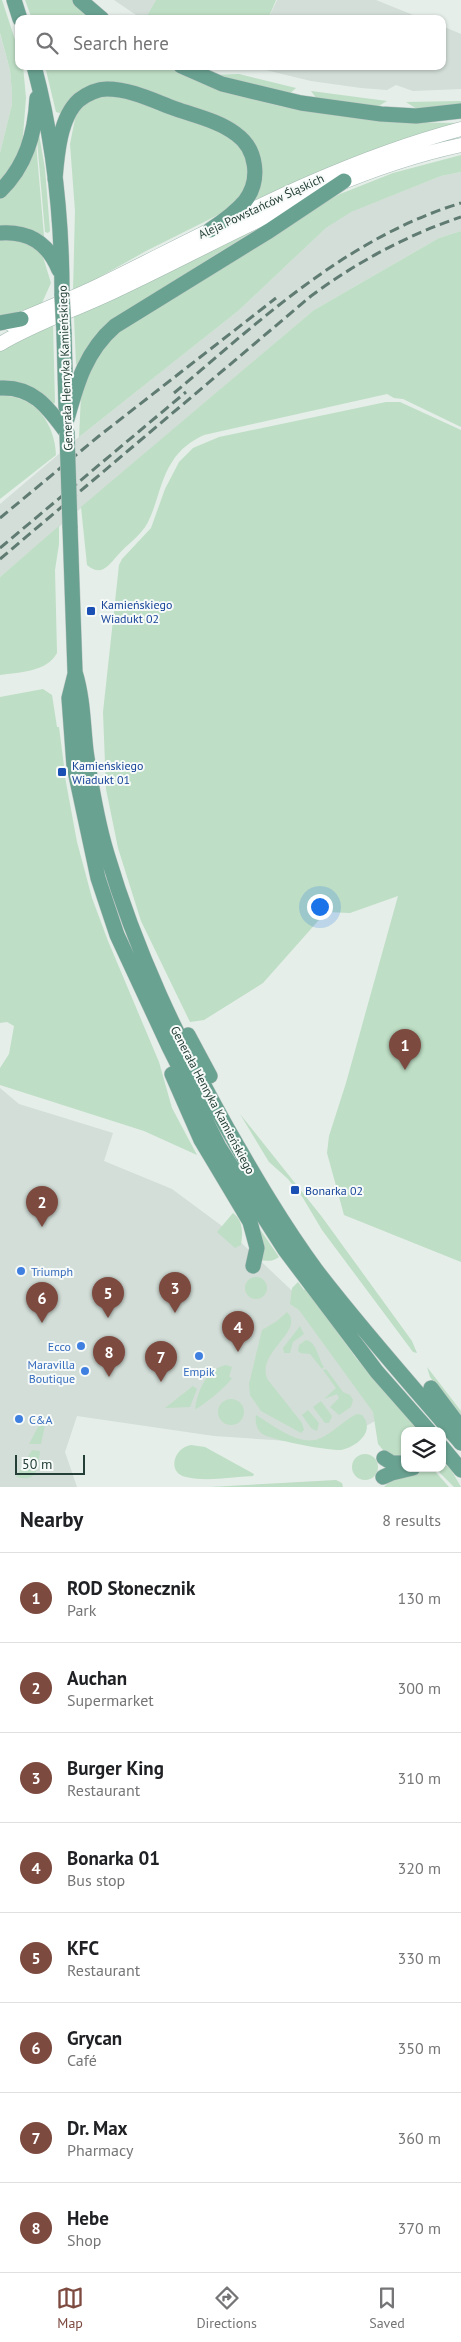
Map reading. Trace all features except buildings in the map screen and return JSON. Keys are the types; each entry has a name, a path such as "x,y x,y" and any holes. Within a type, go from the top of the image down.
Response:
{"main road":[{"path":"14,0 19,15"},
{"path":"80,0 97,15"},
{"path":"190,70 222,84 301,103 381,114 416,116 461,111"},
{"path":"0,191 15,175 28,152 36,108 36,73"},
{"name":"Generała Henryka Kamieńskiego","path":"36,73 56,179 65,297 64,333 75,672 69,698 74,766 81,806 98,878 117,935 155,1018 219,1147 291,1246 377,1372 423,1427"},
{"path":"56,179 64,127 76,104 98,90 114,89 131,93 221,125 235,133 248,146 255,167 252,188 241,206 210,230"},
{"name":"Aleja Powstańców Śląskich","path":"65,297 311,182 370,157 461,129"},
{"name":"Aleja Powstańców Śląskich","path":"65,297 344,181 401,160 461,144"},
{"path":"0,388 19,389 34,395 67,426 88,358 104,335 115,326 269,231 344,181"},
{"path":"0,233 29,236 40,242 53,258 65,297"},
{"path":"0,328 65,297"},
{"path":"0,344 65,297"},
{"path":"0,323 21,319"},
{"name":"Generała Henryka Kamieńskiego","path":"75,672 82,695 86,749 93,794 106,851 131,928 148,972 187,1056 291,1246"},
{"path":"131,928 213,1081"},
{"path":"155,1018 158,1039 183,1102 201,1140 250,1222 257,1248 253,1266"},
{"name":"Generała Henryka Kamieńskiego","path":"310,1274 461,1442"},
{"path":"431,1388 461,1428"},
{"path":"446,1451 460,1468"},
{"path":"384,1458 392,1462 401,1463"},
{"path":"446,1462 460,1468"},
{"path":"383,1477 401,1472"}],"shaded area":[{"path":"114,0 156,0 147,15 136,15"},
{"path":"277,0 376,0 413,15 270,15"},
{"path":"446,28 461,34 461,89 413,91 396,85 387,90 311,81 266,70 446,70"},
{"path":"0,34 10,70 12,104 0,153"},
{"path":"461,172 461,231 439,238 314,310 0,577 0,504 79,437 238,311 326,228 350,212 441,176"},
{"path":"0,1088 19,1104 113,1133 104,1161 172,1189 230,1232 307,1305 391,1412 334,1444 214,1436 77,1416 65,1452 77,1487 0,1487"}],"green space":[{"path":"0,0 2,0 15,40 15,70 23,70 26,98 22,148 0,183 0,153 12,104 12,93 10,70 0,33"},
{"path":"25,0 73,0 90,15 31,15"},
{"path":"156,0 276,0 270,15 147,15"},
{"path":"46,70 175,70 227,93 284,107 390,122 458,123 249,207 250,142 120,85 63,114 56,112"},
{"path":"239,74 296,88 286,97 213,75"},
{"path":"311,91 387,101 372,110 317,99"},
{"path":"105,94 131,97 233,137 249,160 245,193 224,212 146,251 73,292 75,211 70,144 75,119 72,118 82,104"},
{"path":"461,101 461,106 417,109 406,102"},
{"path":"39,134 45,169 50,231 48,233 45,232 37,140"},
{"path":"36,143 44,236 0,228 0,197"},
{"path":"461,155 461,172 441,176 351,212 326,228 238,311 79,437 81,396 85,374 105,340 299,216 340,194 393,173"},
{"path":"261,226 118,316 76,364 74,316"},
{"path":"461,231 461,427 403,399 394,398 387,394 204,435 186,446 172,462 148,522 142,532 104,569 96,570 87,565 81,507 314,310 439,238"},
{"path":"0,238 31,242 43,257 51,283 41,305 0,317"},
{"path":"53,324 55,403 51,404 0,384 0,349"},
{"path":"0,396 23,400 41,413 52,432 56,455 0,499"},
{"path":"386,402 400,402 461,430 461,1262 344,1215 327,1153 329,1136 346,1083 398,896 350,913 326,912 263,983 204,1020 190,1022 141,921 118,848 106,789 103,712 119,565 122,559 151,528 165,489 179,462 193,448 219,437"},
{"path":"59,526 59,544 55,570 57,653 47,664 40,668 0,675 0,577"},
{"path":"43,689 52,695 57,727 59,727 64,766 60,766 61,777 65,777 77,842 92,898 159,1062 172,1108 197,1155 144,1131 0,1085 0,1068 9,1054 14,1026 7,1022 0,1023 0,697"},
{"path":"240,1114 322,1217 412,1341 417,1353 413,1352 322,1230 303,1198 288,1179 269,1162"},
{"path":"233,1213 239,1219 242,1231 241,1245 235,1248 217,1232"},
{"path":"251,1216 279,1257 277,1259 269,1261 259,1260"},
{"path":"252,1277 260,1277 267,1284 267,1292 260,1299 252,1299 245,1292 245,1284"},
{"path":"298,1282 304,1290 306,1288 356,1358 416,1426 401,1427 401,1459 388,1456 378,1444 373,1412 299,1310 290,1304 292,1288"},
{"path":"287,1312 291,1319 290,1327 273,1352 266,1370 268,1380 302,1423 304,1430 301,1433 261,1411 250,1395 249,1384 262,1330"},
{"path":"300,1326 304,1334 293,1342 290,1353 284,1353 283,1348"},
{"path":"306,1340 310,1341 315,1347 324,1367 322,1369 310,1354 298,1351 299,1345"},
{"path":"226,1365 232,1367 229,1377 232,1378 215,1395 195,1409 198,1395 208,1376 213,1371"},
{"path":"427,1367 461,1411 461,1420 430,1377"},
{"path":"326,1369 343,1392 350,1395 353,1400 351,1407 339,1415 330,1407 339,1398 337,1394 324,1399 336,1388 323,1370"},
{"path":"193,1386 197,1389 190,1407 165,1408"},
{"path":"231,1399 240,1403 244,1412 240,1421 231,1425 222,1421 218,1412 222,1403"},
{"path":"321,1401 332,1416 329,1423 325,1423 313,1407"},
{"path":"308,1410 319,1423 317,1431 311,1428 302,1415"},
{"path":"357,1414 362,1415 366,1421 366,1432 353,1446 341,1450 313,1447 275,1439 261,1433 256,1422 256,1415 296,1438 313,1440 321,1438"},
{"path":"45,1425 41,1444 29,1444 38,1427"},
{"path":"191,1445 205,1447 254,1474 253,1476 211,1479 180,1475 174,1466 176,1455 185,1447"},
{"path":"32,1450 40,1451 36,1473 29,1478 16,1477"},
{"path":"365,1454 374,1458 378,1467 374,1476 365,1480 356,1476 352,1467 356,1458"},
{"path":"446,1466 450,1468 461,1487 454,1487 439,1472 446,1472"},
{"path":"421,1472 436,1472 449,1487 384,1487 391,1480"},
{"path":"336,1480 342,1483 343,1487 210,1487"}],"railway":[{"path":"174,393 274,309 344,259 381,237 420,218 461,203"},
{"path":"0,559 311,296 383,250 421,232 461,217"},
{"path":"0,518 99,436 276,298"},
{"path":"0,548 186,392"}],"place":[{"name":"Kamieńskiego Wiadukt 02","path":"91,611"},
{"name":"Kamieńskiego Wiadukt 01","path":"62,772"},
{"name":"ROD Słonecznik","path":"405,1070"},
{"name":"Bonarka 02","path":"295,1190"},
{"name":"Auchan","path":"42,1227"},
{"name":"Triumph","path":"21,1271"},
{"name":"Burger King","path":"175,1313"},
{"name":"KFC","path":"108,1318"},
{"name":"Grycan","path":"42,1323"},
{"name":"Ecco","path":"81,1346"},
{"name":"Bonarka 01","path":"238,1352"},
{"name":"Empik","path":"199,1356"},
{"name":"Maravilla Boutique","path":"85,1371"},
{"name":"Hebe","path":"109,1377"},
{"name":"Dr. Max","path":"161,1382"},
{"name":"C&A","path":"19,1419"}]}
